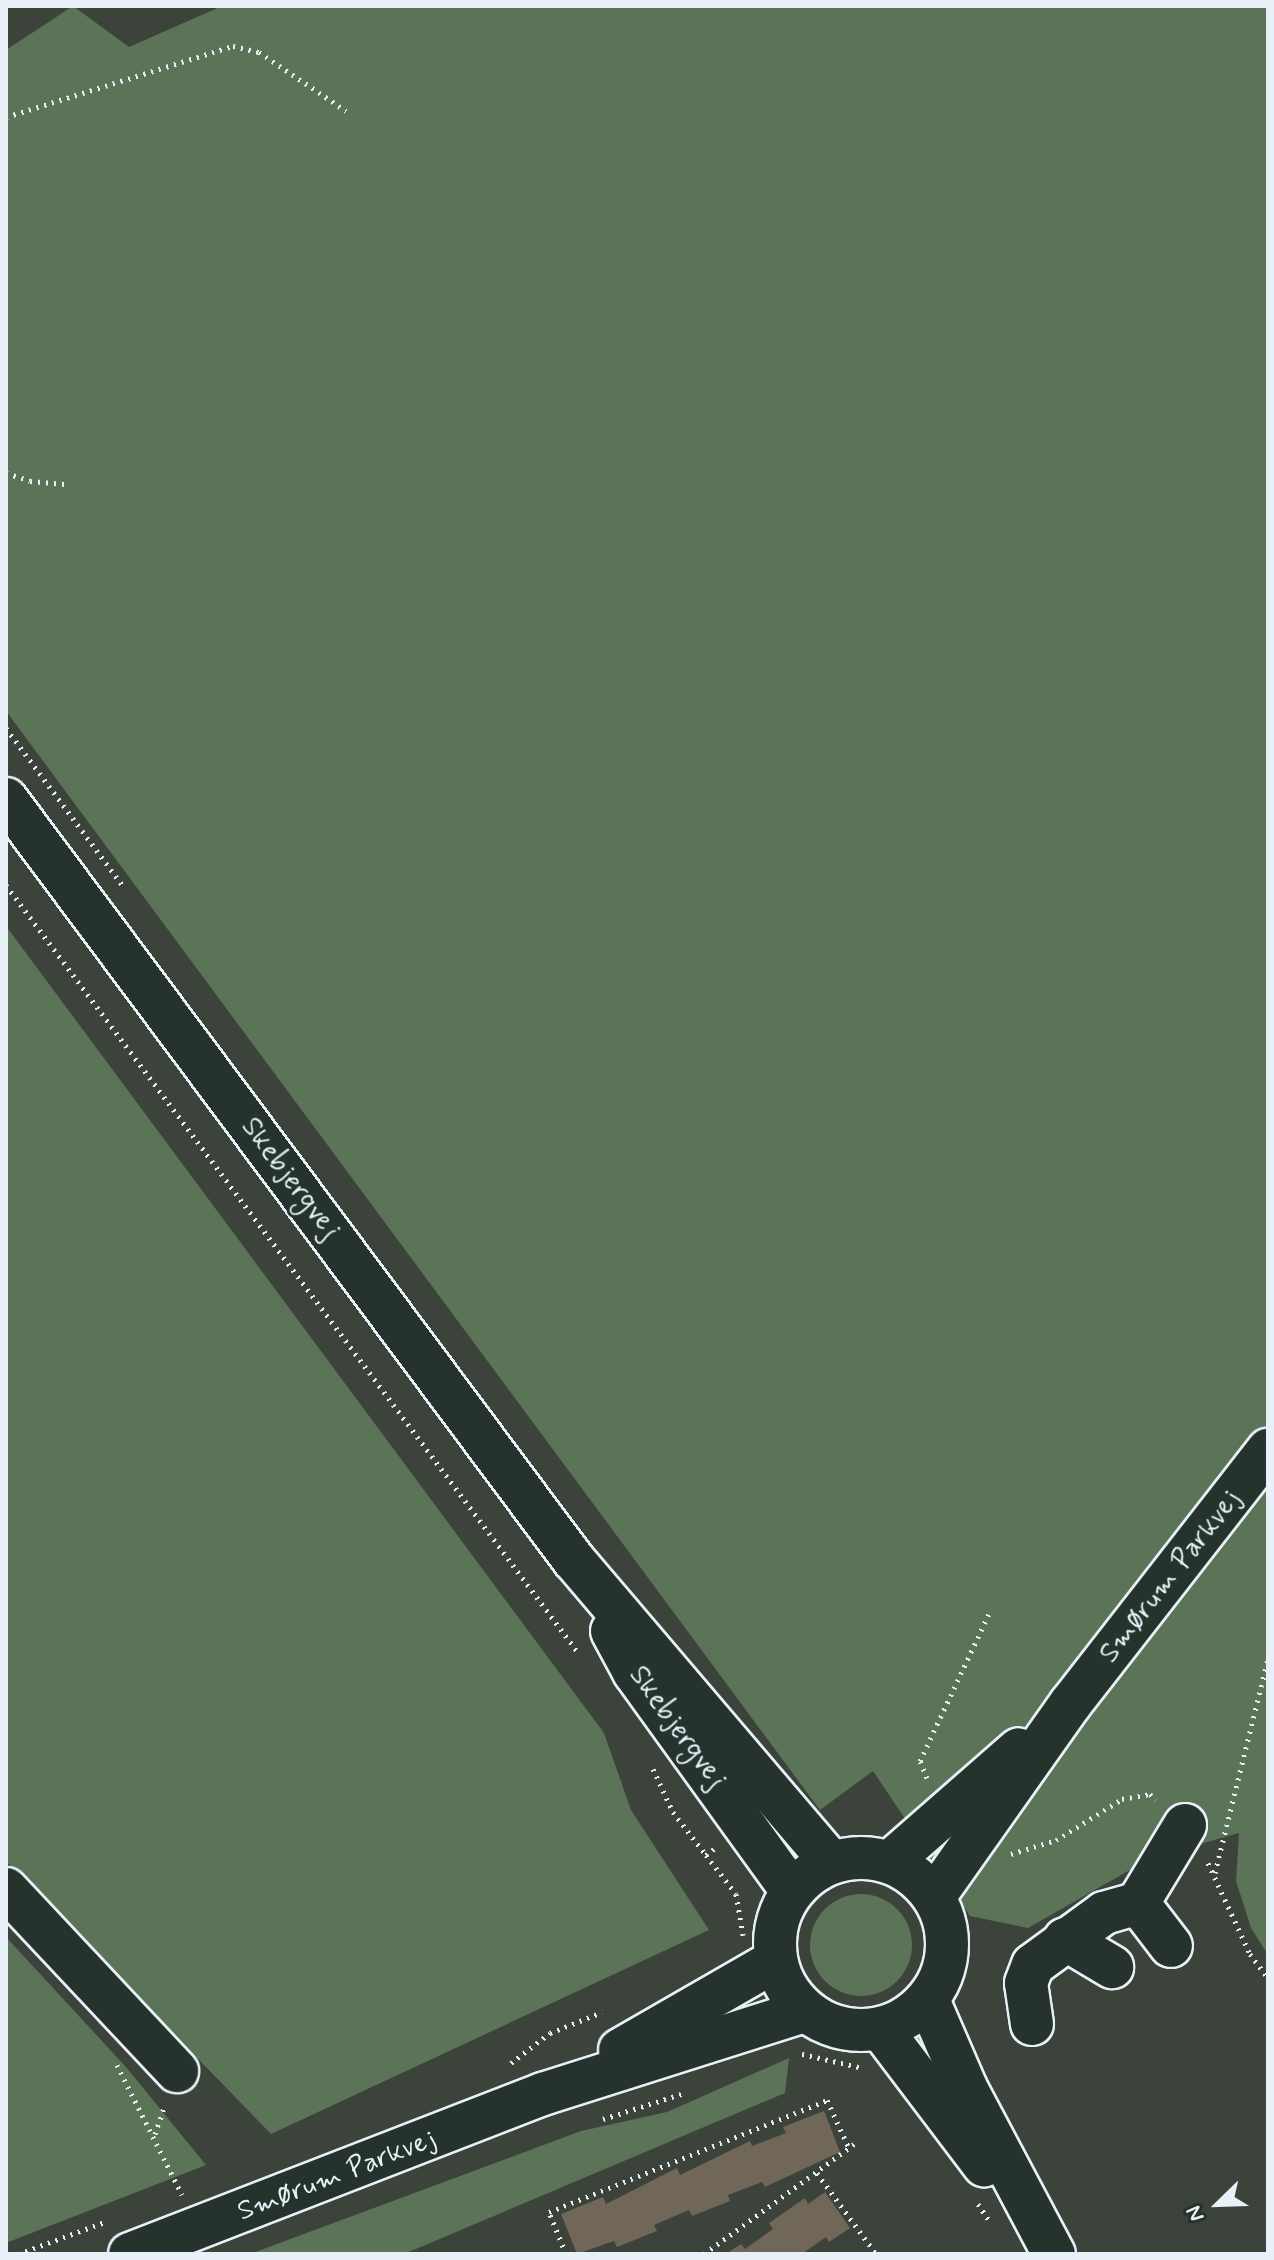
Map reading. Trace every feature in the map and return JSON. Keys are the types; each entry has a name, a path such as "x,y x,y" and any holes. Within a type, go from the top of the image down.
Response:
{"street":[{"name":"Skebjergvej","path":"6,799 573,1559 831,1862"},
{"name":"Smørum Parkvej","path":"890,1862 963,1823 1071,1703 1268,1450"},
{"name":"Skebjergvej","path":"573,1559 634,1672 747,1824 792,1891"},
{"name":"Smørum Parkvej","path":"934,1897 963,1823"},
{"path":"1037,2016 1026,1983 1033,1965 1104,1913 1138,1903 1185,1825"},
{"path":"860,1857 890,1862 915,1876 934,1897 945,1922 947,1950 942,1976 928,2000 907,2018 881,2029 827,2025 804,2011 781,1979 775,1961 776,1924 792,1891 831,1862 860,1857"},
{"path":"6,1889 177,2071"},
{"path":"1138,1903 1171,1946"},
{"path":"1065,1939 1112,1967"},
{"name":"Smørum Parkvej","path":"543,2094 775,1961"},
{"path":"928,2000 972,2098 1053,2254"},
{"name":"Smørum Parkvej","path":"130,2254 543,2094 804,2011"},
{"path":"881,2029 1053,2254"}],"path":[{"path":"6,117 233,46 259,52 346,111"},
{"path":"6,473 21,480 68,484"},
{"path":"6,885 579,1654"},
{"path":"989,1614 920,1761 935,1797 963,1823 1010,1854 1056,1840 1122,1799 1150,1794 1185,1825 1214,1874 1250,1954 1268,1978"},
{"path":"1214,1874 1268,1659"},
{"path":"650,1759 673,1812 736,1894 742,1911 743,1935 734,1945"},
{"path":"706,1855 747,1824"},
{"path":"122,2013 115,2060 200,2228"},
{"path":"793,2052 865,2069"},
{"path":"566,2254 549,2212 827,2100 849,2148"},
{"path":"704,2254 857,2142"},
{"path":"817,2173 876,2254"},
{"path":"976,2201 993,2227"}],"green space":[{"path":"73,6 129,47 222,6 1268,6 1268,1955 1251,1928 1236,1881 1239,1833 1151,1858 1028,1928 970,1916 873,1771 820,1810 6,711 6,50"},
{"path":"6,926 604,1733 631,1810 709,1930 271,2134 6,1861"},
{"path":"861,1894 881,1898 897,1909 908,1925 912,1945 908,1965 897,1981 881,1992 861,1996 841,1992 825,1981 814,1965 810,1945 814,1925 825,1909 841,1898"},
{"path":"6,1937 126,2067 206,2165 6,2243"},
{"path":"789,2058 785,2093 404,2254 250,2254 581,2131 667,2112"}],"building":[{"path":"824,2111 840,2152 765,2187 762,2182 728,2195 730,2201 692,2216 689,2210 654,2225 657,2231 617,2247 614,2241 577,2254 561,2214 603,2197 606,2204 677,2168 680,2175 750,2141 752,2146 786,2133 783,2127"},
{"path":"825,2192 850,2228 829,2242 826,2237 802,2254 726,2254 741,2244 745,2249 773,2229 769,2223 805,2198 808,2204"}]}
